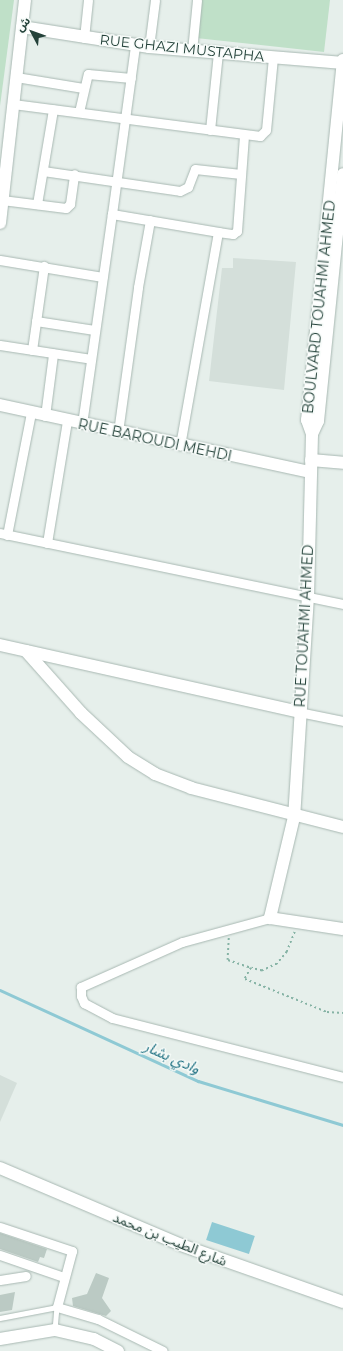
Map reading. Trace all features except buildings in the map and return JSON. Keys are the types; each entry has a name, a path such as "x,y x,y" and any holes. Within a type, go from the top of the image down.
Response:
{"street":[{"path":"0,223 25,0"},
{"path":"84,38 88,0"},
{"path":"149,47 155,0"},
{"path":"192,51 197,0"},
{"name":"RUE GHAZI MUSTAPHA","path":"22,27 84,38 149,47 343,62"},
{"path":"82,424 135,45"},
{"path":"210,130 218,53"},
{"path":"13,104 260,136 266,130 273,57"},
{"name":"BOULVARD TOUAHMI AHMED","path":"312,434 307,420 343,62"},
{"path":"79,112 83,88 88,74 131,78"},
{"path":"16,77 83,88"},
{"path":"37,204 53,109"},
{"path":"112,214 233,234 237,230 244,135"},
{"path":"43,171 74,174 184,191 195,169 241,174"},
{"path":"2,200 68,207 74,174"},
{"name":"BOULVARD TOUAHMI AHMED","path":"312,434 318,422 343,174"},
{"path":"118,432 138,287 150,220"},
{"path":"180,446 218,232"},
{"path":"0,260 44,266 103,277"},
{"path":"32,350 44,266"},
{"path":"36,321 94,330"},
{"path":"0,345 91,360"},
{"path":"45,416 53,354"},
{"name":"RUE BAROUDI MEHDI","path":"0,405 180,446 311,466 343,463"},
{"path":"31,413 4,534 343,604"},
{"path":"46,543 67,421"},
{"name":"RUE TOUAHMI AHMED","path":"270,918 294,817 299,712 308,596 312,434"},
{"path":"0,645 343,721"},
{"path":"26,651 76,707 128,757 155,774 191,788 294,817 343,827"},
{"path":"343,929 270,918 182,942 80,987 80,996 84,1002 112,1018 343,1077"},
{"name":"شارع الطيب بن محمد","path":"0,1168 181,1245 343,1302"},
{"path":"0,1227 72,1251 57,1307 98,1320 163,1351"},
{"path":"0,1255 64,1278"},
{"path":"0,1280 26,1276"},
{"path":"0,1338 55,1330 94,1339 118,1351"}],"lane":[{"path":"0,1318 57,1307 55,1330"}],"path":[{"path":"230,928 228,960 262,971 277,964 287,952 299,923"},
{"path":"251,968 245,979 327,1012 343,1013"}],"shaded area":[{"path":"233,258 296,262 284,390 209,381 222,268 233,268"},
{"path":"0,1075 17,1083 0,1122"}],"green space":[{"path":"0,0 14,0 0,106"},
{"path":"200,0 330,0 324,52 196,38"}],"water":[{"path":"212,1222 255,1236 249,1254 206,1240"}],"waterway":[{"name":"وادي بشار","path":"0,990 198,1081 343,1125"}]}
